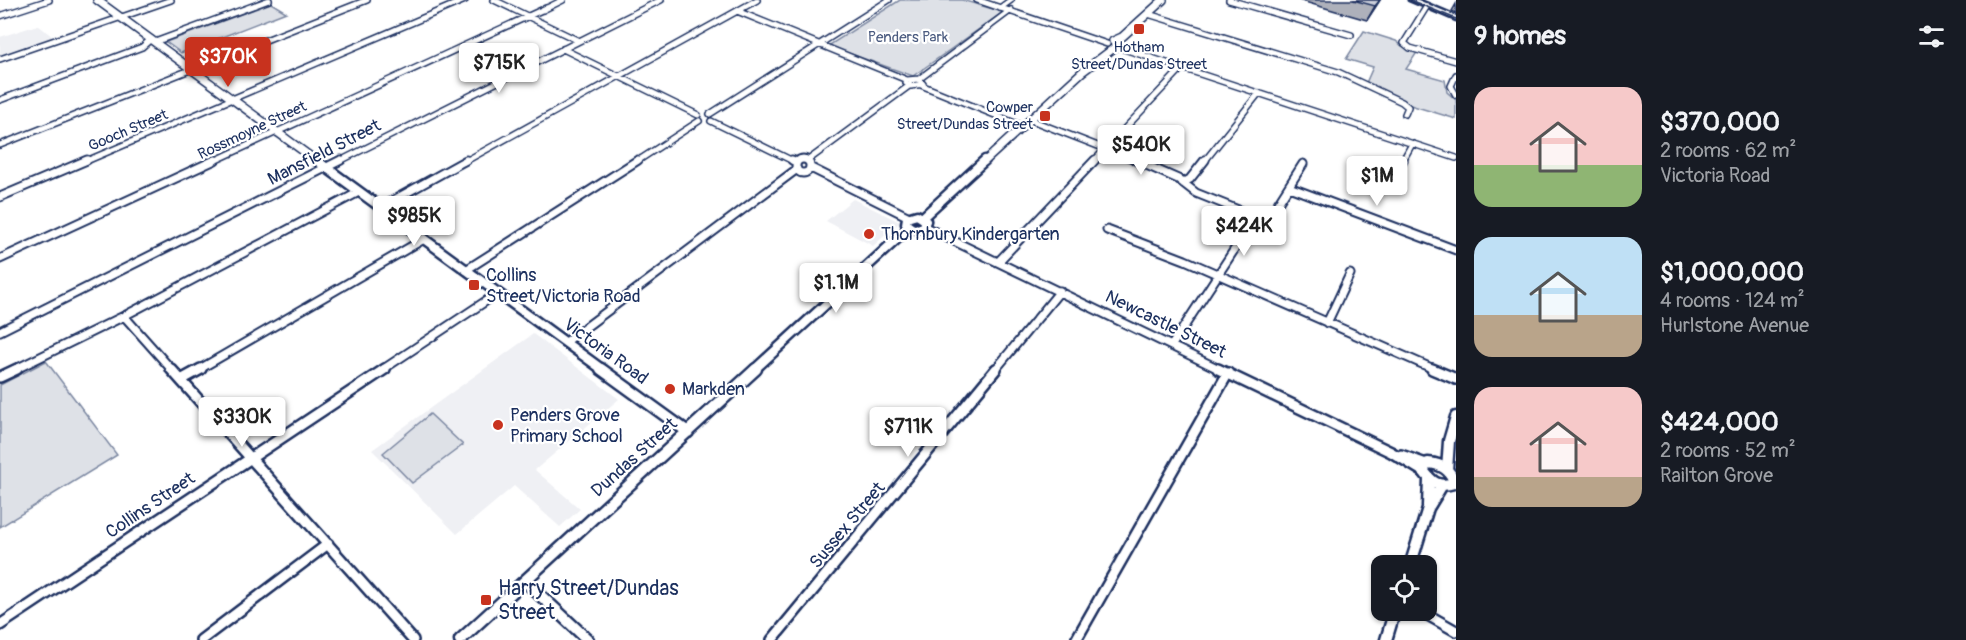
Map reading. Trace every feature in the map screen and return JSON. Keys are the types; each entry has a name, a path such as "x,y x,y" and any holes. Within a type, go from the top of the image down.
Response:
{"main road":[{"path":"1412,0 1456,18"}],"street":[{"path":"0,16 49,0"},
{"name":"Victoria Road","path":"98,0 688,432"},
{"path":"0,59 171,0"},
{"path":"0,100 153,41 269,0"},
{"path":"0,145 367,0"},
{"name":"Gooch Street","path":"0,197 465,0"},
{"path":"494,0 530,15"},
{"path":"502,0 582,40"},
{"name":"Rossmoyne Street","path":"0,259 563,0"},
{"name":"Mansfield Street","path":"0,331 661,0"},
{"path":"381,207 757,0"},
{"path":"466,270 699,118 710,117 889,0"},
{"path":"976,0 1456,158"},
{"path":"982,0 1006,9"},
{"path":"920,82 1002,17 1011,0"},
{"path":"566,342 797,166 809,165 909,217 923,217 1163,0"},
{"path":"1229,0 1351,35"},
{"path":"1427,6 1404,43 1410,48 1456,61"},
{"path":"737,11 908,83 920,82 1022,126"},
{"path":"1148,14 1338,72 1402,102 1408,107 1405,114"},
{"path":"565,48 699,118"},
{"path":"998,262 1183,67"},
{"path":"1456,75 1451,86 1456,95"},
{"path":"809,165 908,83"},
{"path":"1183,183 1190,179 1259,93"},
{"path":"710,117 797,166"},
{"path":"1031,120 1106,149 1183,183 1196,193 1256,217"},
{"path":"1389,186 1413,144"},
{"path":"1172,345 1256,217 1273,211 1303,164"},
{"path":"1289,187 1456,250"},
{"path":"0,377 124,316 359,192"},
{"path":"909,217 905,222 916,229 925,227 927,223 923,217"},
{"name":"Dundas Street","path":"460,640 910,227"},
{"name":"Newcastle Street","path":"925,227 1428,469"},
{"path":"1107,230 1218,275 1456,379"},
{"path":"181,380 424,238"},
{"path":"1327,323 1350,274"},
{"name":"Sussex Street","path":"772,640 1060,291"},
{"name":"Collins Street","path":"0,625 498,293"},
{"path":"124,316 413,640"},
{"path":"1076,640 1228,373"},
{"path":"1428,508 1451,481 1449,441 1456,417"},
{"path":"1413,555 1428,508 1428,469 1449,441"},
{"path":"1428,469 1451,481"},
{"path":"1428,469 1451,481"},
{"path":"201,640 328,544"},
{"path":"525,581 588,640"},
{"path":"1437,620 1456,631"},
{"path":"1386,640 1392,621"}],"shaded area":[{"path":"38,25 53,37 0,56 0,37"},
{"name":"Thornbury Kindergarten","path":"853,199 900,222 873,246 826,221"},
{"name":"Penders Grove Primary School","path":"533,334 619,399 535,470 580,509 560,527 514,486 457,534 372,450"}],"green space":[{"name":"Penders Park","path":"900,0 962,0 1003,12 913,76 828,46"},
{"path":"271,3 286,12 181,53 166,42"},
{"path":"1364,31 1418,51 1406,69 1445,80 1447,92 1456,100 1456,119 1407,104 1366,83 1373,67 1346,59"},
{"path":"46,361 117,455 0,527 0,385"},
{"path":"430,414 463,445 412,483 383,453"}],"building":[{"path":"1353,0 1380,0 1375,6"}],"tram line":[{"path":"1410,0 1456,19"}],"place":[{"name":"Hotham Street/Dundas Street","path":"1139,29"},
{"name":"Cowper Street/Dundas Street","path":"1045,116"},
{"name":"Thornbury Kindergarten","path":"869,234"},
{"name":"Collins Street/Victoria Road","path":"474,285"},
{"name":"Markden","path":"670,389"},
{"name":"Penders Grove Primary School","path":"498,425"},
{"name":"Harry Street/Dundas Street","path":"486,600"}]}
